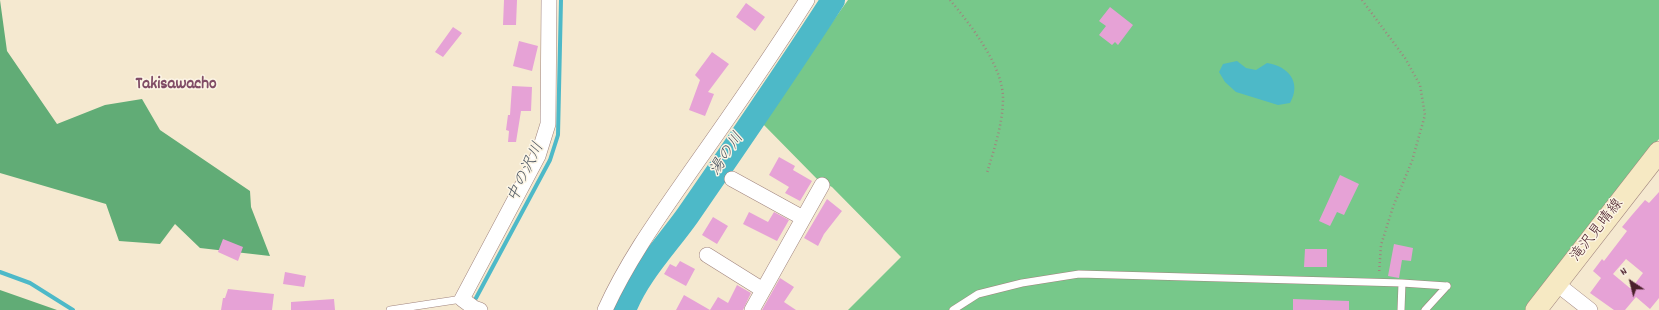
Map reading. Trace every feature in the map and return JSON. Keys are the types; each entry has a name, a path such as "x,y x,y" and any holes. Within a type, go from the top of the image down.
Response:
{"street":[{"path":"480,310 462,300 538,156 548,124 549,0"},
{"path":"605,310 618,281 643,240 777,47 807,0"},
{"name":"滝沢見晴線","path":"1536,310 1659,152"},
{"path":"732,180 803,218"},
{"path":"752,310 822,185"},
{"path":"707,255 763,290"},
{"path":"1557,284 1590,310"}],"lane":[{"path":"953,310 978,294 1022,283 1079,274 1379,282 1447,286 1425,310"},
{"path":"1401,310 1402,283"},
{"path":"390,310 462,300"}],"path":[{"path":"950,0 980,40 998,73 1003,97 1000,126 986,173"},
{"path":"1362,0 1405,58 1420,85 1425,115 1412,161 1393,207 1381,245 1379,282"}],"green space":[{"path":"0,0 7,51 57,124 105,105 142,99 160,130 250,191 251,207 270,256 200,248 175,224 160,244 119,241 106,204 0,173"},
{"path":"848,0 1659,0 1659,139 1635,167 1526,310 848,310 901,257 832,187 818,180 761,122"},
{"path":"0,290 57,310 0,310"}],"water":[{"path":"1237,61 1246,68 1256,70 1267,63 1287,71 1294,82 1293,95 1290,103 1278,105 1236,92 1225,82 1219,72 1223,64"}],"building":[{"path":"504,0 517,0 516,25 503,25"},
{"path":"746,3 765,17 755,31 736,17"},
{"path":"1110,7 1133,25 1118,45 1115,42 1112,45 1099,35 1106,26 1099,21"},
{"path":"453,27 462,33 443,57 435,52"},
{"path":"519,41 538,46 532,71 513,66"},
{"path":"712,52 729,64 708,92 714,94 705,116 689,110 700,80 695,75"},
{"path":"512,86 532,87 531,111 521,111 516,142 508,142 509,131 506,130 508,115 510,115"},
{"path":"779,157 795,166 793,170 812,181 800,201 785,193 789,187 769,175"},
{"path":"1340,175 1359,184 1344,215 1337,212 1330,226 1319,221"},
{"path":"1659,192 1659,298 1650,309 1636,297 1625,310 1614,310 1590,293 1601,278 1593,271 1602,259 1604,261 1627,231 1622,227 1645,200 1649,203","holes":["1626,259 1643,273 1631,289 1613,274"]},
{"path":"827,199 842,211 824,234 818,246 804,238"},
{"path":"749,212 768,222 774,212 789,220 777,241 743,224"},
{"path":"713,217 728,226 717,244 702,235"},
{"path":"223,239 243,247 238,261 218,252"},
{"path":"1394,244 1413,248 1411,261 1402,260 1399,278 1388,276"},
{"path":"1305,249 1327,249 1327,267 1304,267"},
{"path":"680,261 695,269 686,286 664,274 670,264 676,267"},
{"path":"285,272 306,276 304,287 283,284"},
{"path":"780,278 794,287 784,302 796,310 762,310"},
{"path":"737,285 751,293 743,310 710,310 718,297 728,303"},
{"path":"228,289 274,294 272,310 221,310 223,298 225,298"},
{"path":"684,295 710,310 676,310"},
{"path":"334,299 335,310 291,310 291,302"},
{"path":"1293,299 1349,301 1349,310 1293,310"}],"waterway":[{"name":"中の沢川","path":"476,298 550,160 558,135 561,0"},
{"name":"湯の川","path":"624,310 645,272 688,215 833,0"},
{"path":"0,272 30,283 73,310"}],"district":[{"name":"Takisawacho","path":"176,86"}]}
